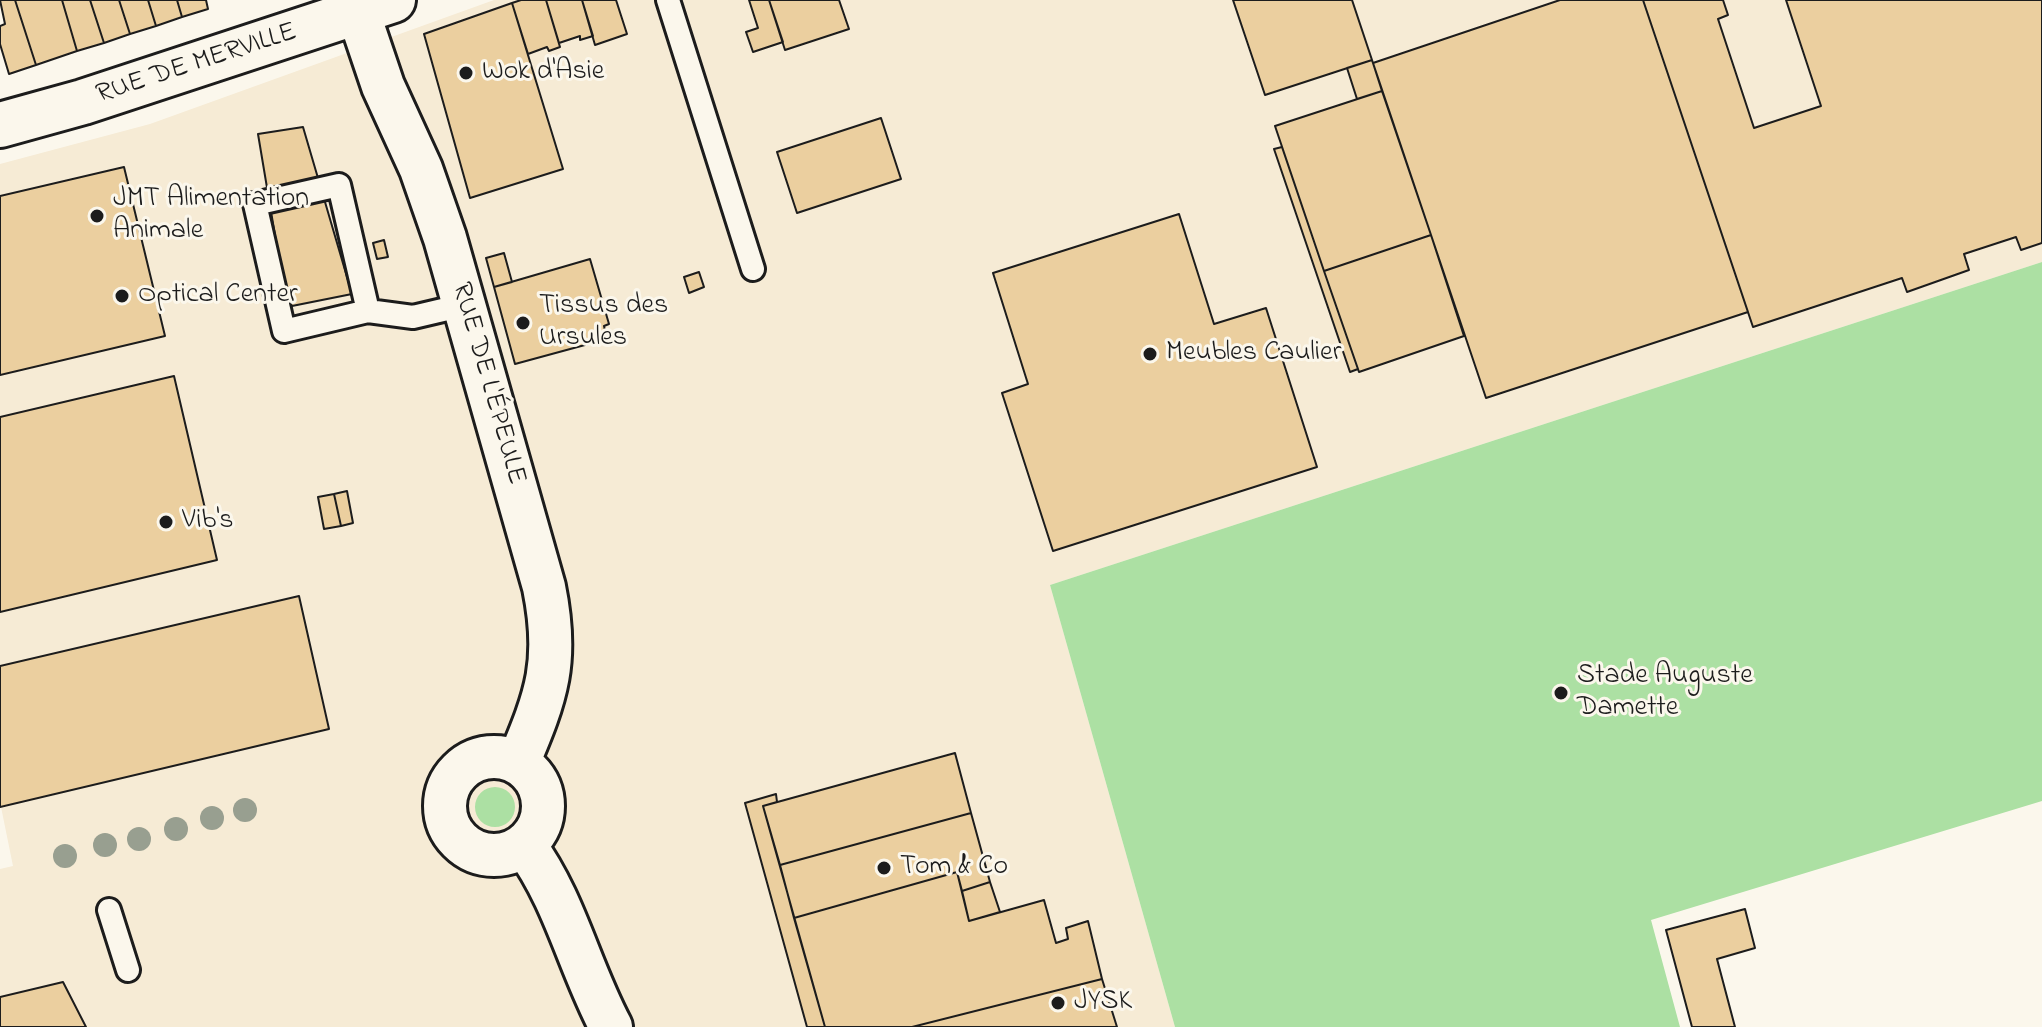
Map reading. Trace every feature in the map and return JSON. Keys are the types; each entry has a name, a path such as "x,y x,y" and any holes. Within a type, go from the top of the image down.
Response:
{"street":[{"name":"RUE DE MERVILLE","path":"0,125 83,102 375,6"},
{"name":"RUE DE L'ÉPEULE","path":"375,6 383,86 413,149 435,206 539,565 551,628 552,654 544,698 518,763"},
{"path":"493,757 518,763 532,774 543,796 542,820 535,834 525,846 501,855 485,855 469,849 452,831 445,807 451,783 469,764 493,757"},
{"path":"525,846 550,884 582,969 611,1027"}],"lane":[{"path":"668,0 753,269"},
{"path":"368,311 339,185 255,204 284,331 368,311 413,317 464,305"},
{"path":"109,910 128,970"}],"shaded area":[{"path":"494,0 2042,0 2042,262 1050,585 1175,1027 0,1027 0,869 13,866 0,802 0,164 150,124"}],"green space":[{"name":"Stade Auguste Damette","path":"2042,262 2042,801 1651,920 1680,1027 1175,1027 1050,585"},
{"path":"495,787 509,793 515,807 509,821 495,827 481,821 475,807 481,793"}],"building":[{"path":"0,0 15,0 36,65 9,74 0,44 0,26 5,24"},
{"path":"15,0 62,0 77,51 36,65"},
{"path":"62,0 90,0 104,43 77,51"},
{"path":"90,0 119,0 130,34 104,43"},
{"path":"119,0 148,0 156,26 130,34"},
{"path":"148,0 177,0 182,17 156,26"},
{"path":"177,0 206,0 208,9 182,17"},
{"path":"546,0 560,47 549,51 547,47 528,54 512,3"},
{"path":"546,0 582,0 593,36 580,40 580,36 559,43"},
{"path":"582,0 616,0 627,34 595,45"},
{"path":"749,0 769,0 783,42 753,52 746,32 758,28"},
{"path":"769,0 839,0 849,29 785,50"},
{"path":"1233,0 1352,0 1372,60 1265,95"},
{"path":"1560,0 1643,0 1748,312 1486,398 1373,63"},
{"path":"1643,0 1723,0 1728,15 1718,19 1754,128 1821,106 1786,0 2042,0 2042,243 2021,250 2016,237 1964,254 1969,270 1907,292 1902,278 1753,327"},
{"path":"512,3 563,169 470,198 424,34"},
{"path":"1372,60 1382,91 1357,99 1347,68"},
{"path":"1382,91 1431,235 1324,271 1275,126"},
{"path":"881,118 901,179 797,213 777,152"},
{"path":"303,127 352,294 287,307 258,134"},
{"path":"1282,147 1358,369 1350,372 1274,149"},
{"path":"124,167 165,336 0,375 0,196"},
{"name":"Meubles Caulier","path":"1179,214 1214,324 1266,308 1317,467 1053,551 1002,393 1028,384 993,273"},
{"path":"1431,235 1464,336 1359,372 1324,271"},
{"path":"384,240 388,257 377,259 373,243"},
{"path":"504,253 512,282 494,287 486,258"},
{"path":"590,259 609,324 604,326 607,339 515,364 494,287"},
{"path":"699,272 704,287 689,293 684,277"},
{"path":"174,376 217,560 0,612 0,417"},
{"path":"347,491 353,523 341,526 334,494"},
{"path":"334,494 341,526 324,529 318,497"},
{"path":"299,596 329,729 0,807 0,666"},
{"path":"955,753 971,813 780,865 763,806"},
{"path":"776,794 777,802 763,806 825,1027 807,1027 745,803"},
{"name":"Tom & Co","path":"971,813 990,882 962,891 957,872 794,918 780,865"},
{"path":"957,872 969,921 1044,900 1056,943 1068,939 1066,928 1088,921 1102,979 912,1027 825,1027 794,918"},
{"path":"990,882 1000,912 969,921 962,891"},
{"path":"1745,909 1755,948 1717,959 1735,1027 1692,1027 1666,930"},
{"name":"JYSK","path":"1102,979 1117,1027 912,1027"},
{"path":"63,982 86,1027 0,1027 0,997"}],"place":[{"name":"Wok d'Asie","path":"466,73"},
{"name":"JMT Alimentation Animale","path":"97,216"},
{"name":"Optical Center","path":"122,296"},
{"name":"Tissus des Ursules","path":"523,323"},
{"name":"Meubles Caulier","path":"1150,354"},
{"name":"Vib's","path":"166,522"},
{"name":"Stade Auguste Damette","path":"1561,693"},
{"name":"Tom & Co","path":"884,868"},
{"name":"JYSK","path":"1058,1003"}]}
